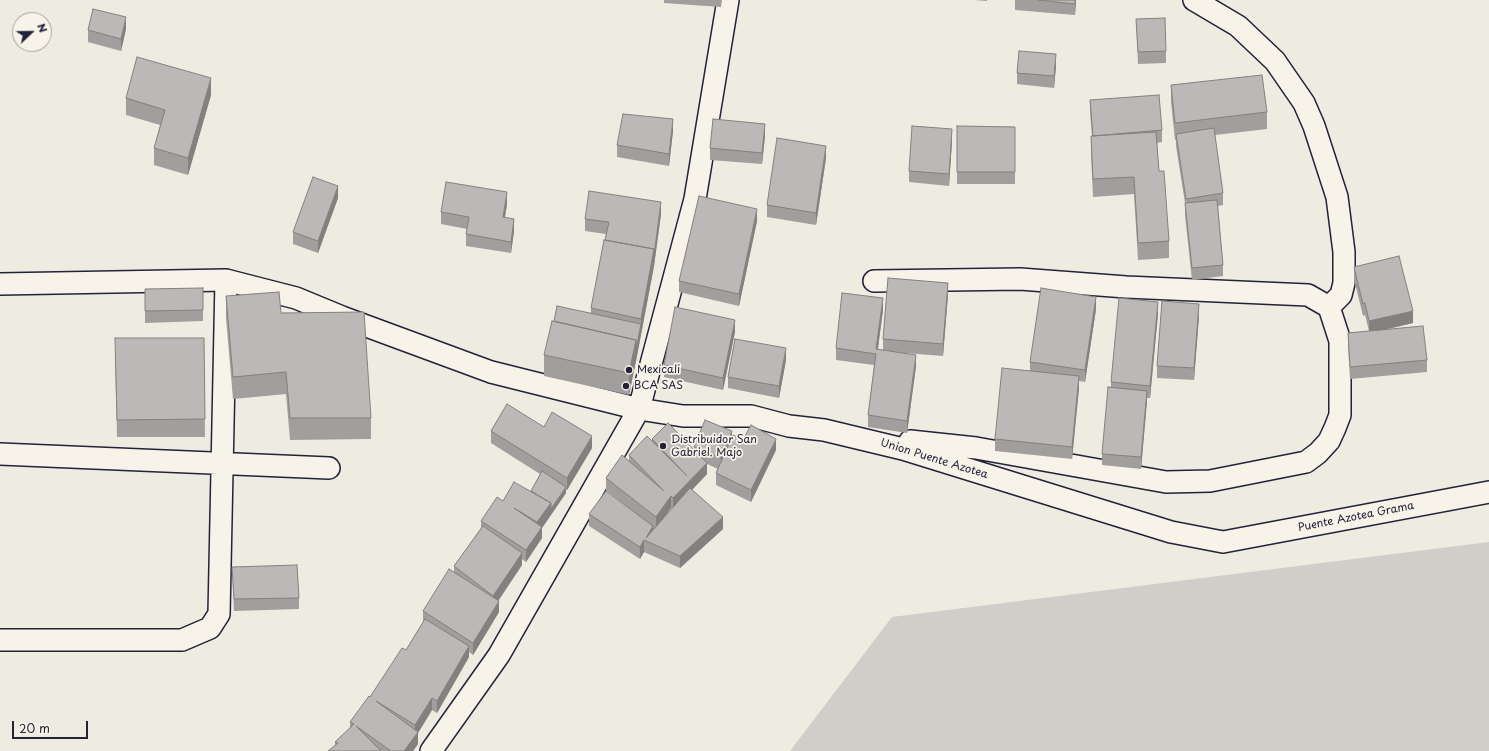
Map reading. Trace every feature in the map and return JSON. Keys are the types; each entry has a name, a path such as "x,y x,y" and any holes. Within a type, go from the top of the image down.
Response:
{"street":[{"path":"431,751 499,655 639,409 695,199 728,0"},
{"path":"1194,0 1238,26 1275,61 1304,103 1314,126 1336,197 1344,252 1344,283 1341,296 1329,307"},
{"path":"874,281 1020,279 1126,287 1308,295 1329,307 1340,341 1340,414 1328,441 1318,453 1306,462 1210,481 1166,482 976,448 912,441 907,443 903,448"},
{"path":"0,640 182,640 210,628 219,614 226,280"},
{"name":"Union Puente Azotea","path":"0,284 226,280 296,298 342,317 491,372 639,409 683,416 751,416 789,426 824,430 903,448 1171,532 1223,542"},
{"path":"0,454 329,468"},
{"name":"Puente Azotea Grama","path":"1223,542 1489,492"}],"shaded area":[{"path":"1489,542 1489,751 790,751 892,617"}],"building":[{"path":"1038,0 1075,0 1075,4"},
{"path":"93,9 126,17 121,39 88,30"},
{"path":"1165,18 1166,51 1138,52 1136,19"},
{"path":"1019,51 1056,54 1054,76 1017,73"},
{"path":"137,57 211,78 188,158 154,148 165,110 126,98"},
{"path":"1262,75 1267,112 1175,123 1171,85"},
{"path":"1159,95 1162,130 1093,136 1090,100"},
{"path":"623,114 673,119 669,154 617,145"},
{"path":"713,119 765,124 762,153 710,148"},
{"path":"912,126 952,129 949,174 909,171"},
{"path":"957,126 1015,127 1015,172 957,172"},
{"path":"1214,128 1223,193 1186,199 1176,134"},
{"path":"1156,132 1159,171 1164,171 1169,241 1138,243 1134,177 1093,179 1091,136"},
{"path":"777,138 826,146 816,213 767,205"},
{"path":"313,177 338,186 318,241 293,232"},
{"path":"446,182 507,192 503,217 514,219 511,242 466,234 469,217 441,212"},
{"path":"589,191 661,202 654,255 654,249 605,240 609,222 585,219"},
{"path":"699,196 757,209 739,294 679,281"},
{"path":"1217,200 1223,265 1192,268 1185,203"},
{"path":"604,240 654,249 641,319 591,308"},
{"path":"1399,256 1413,311 1369,321 1365,303 1363,304 1354,267"},
{"path":"888,278 948,283 943,344 883,339"},
{"path":"203,288 203,310 145,311 145,289"},
{"path":"1041,288 1096,297 1085,370 1030,362"},
{"path":"279,292 281,313 364,312 371,418 290,418 286,372 233,377 226,296"},
{"path":"842,293 883,298 876,349 916,355 907,421 868,415 876,354 836,348"},
{"path":"1119,298 1158,302 1150,386 1111,382"},
{"path":"1162,301 1199,304 1194,368 1157,366"},
{"path":"557,306 641,324 636,349 636,340 554,321"},
{"path":"675,307 735,320 723,378 664,365"},
{"path":"552,321 636,340 629,373 544,355"},
{"path":"1423,326 1427,360 1350,367 1348,333"},
{"path":"115,338 204,338 205,419 117,420"},
{"path":"735,339 786,348 779,386 728,377"},
{"path":"1002,368 1079,376 1072,447 995,439"},
{"path":"1108,387 1147,391 1141,457 1102,454"},
{"path":"507,404 544,427 552,412 592,436 567,478 491,431"},
{"path":"705,420 732,431 721,458 694,447"},
{"path":"668,423 707,463 673,498 671,496 656,517 606,478 622,455 664,491 629,455 647,436 687,476 652,439"},
{"path":"751,425 776,439 751,490 716,473 733,435 743,440"},
{"path":"542,471 566,487 551,509 551,503 531,491"},
{"path":"514,482 551,503 537,522 514,508 542,527 526,550 481,521 497,497 503,501"},
{"path":"690,488 723,517 680,556 644,540 640,547 589,514 606,491 653,526 646,538"},
{"path":"483,526 522,553 493,596 454,566"},
{"path":"297,565 299,598 234,599 232,567"},
{"path":"449,569 499,601 473,643 423,611"},
{"path":"425,619 469,646 437,701 432,698 415,725 376,701 418,732 404,751 391,751 356,726 381,751 328,751 338,743 335,742 354,724 350,722 369,696 370,697 402,648 406,650"}],"place":[{"name":"Mexicali","path":"629,370"},
{"name":"BCA SAS","path":"626,386"},
{"name":"Distribuidor San Gabriel. Majo","path":"663,446"}]}
